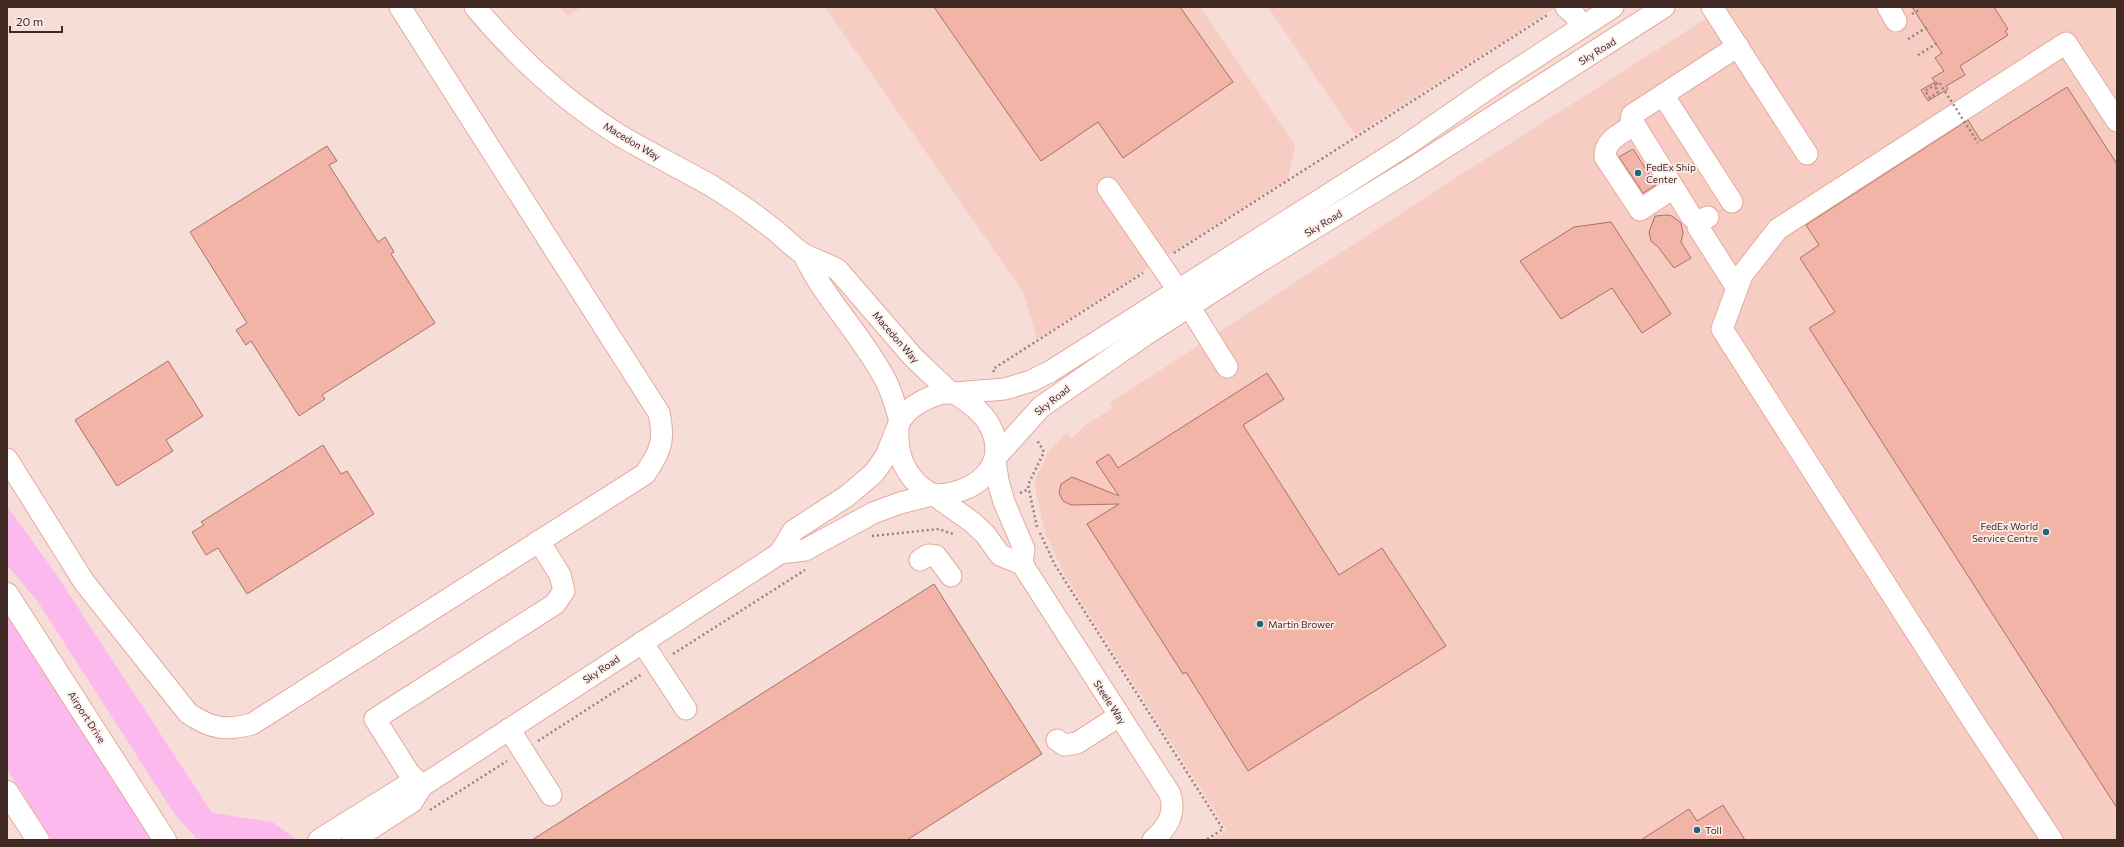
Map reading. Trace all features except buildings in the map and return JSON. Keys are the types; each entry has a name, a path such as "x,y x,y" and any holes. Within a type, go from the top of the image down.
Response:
{"main road":[{"name":"Airport Drive","path":"7,594 165,840"},
{"path":"7,792 38,840"}],"street":[{"path":"7,460 84,582 188,713 203,723 218,728 235,728 252,724 646,474 656,459 662,443 662,428 659,413 400,7"},
{"name":"Macedon Way","path":"475,7 498,35 529,66 590,115 618,134 710,185 773,228 804,255 812,271 872,358 886,381 899,424"},
{"name":"Sky Road","path":"996,458 1026,422 1041,407 1184,298 1492,85 1569,13 1614,7"},
{"name":"Sky Road","path":"953,393 1005,389 1031,381 1184,298 1405,173 1664,7"},
{"path":"1712,7 1807,154"},
{"path":"2052,840 1722,329 1742,275 1778,229 2066,43 2117,121"},
{"path":"1737,288 1698,227 1704,218 1696,220 1691,216 1631,119 1632,115 1738,46"},
{"path":"1664,95 1732,202"},
{"path":"1634,125 1613,139 1607,145 1604,150 1605,157 1640,210 1673,188"},
{"path":"1108,188 1184,298 1227,367"},
{"name":"Macedon Way","path":"804,255 823,261 838,270 913,357 953,393"},
{"path":"942,393 953,393 984,417 994,438 998,481 1004,502 1024,549 1022,564 1000,555 985,534 972,522 911,478 904,468 898,445 899,424 907,412 924,401 942,393"},
{"name":"Sky Road","path":"353,840 412,802 422,786 780,552 793,531 847,496 874,473 886,456 899,424"},
{"path":"933,495 946,495 965,490 983,477 996,458"},
{"name":"Sky Road","path":"780,552 805,550 873,513 900,503 933,495"},
{"path":"422,786 409,774 375,719 555,604 564,590 560,575 539,542"},
{"path":"920,560 928,555 936,556 951,576"},
{"name":"Steele Way","path":"1022,564 1170,794 1173,803 1171,818 1163,831 1153,840"},
{"path":"642,642 686,709"},
{"path":"1057,740 1064,745 1077,743 1119,716"},
{"path":"509,729 551,795"},
{"name":"Sky Road","path":"319,840 404,787 422,786"}],"path":[{"path":"1005,389 993,369 1160,263 1569,13"},
{"path":"1908,39 1929,26"},
{"path":"1918,55 1939,42"},
{"path":"1937,85 1936,88 1938,92 1930,98 1925,91 1937,85 1939,82 1978,143"},
{"path":"1026,422 1044,452 1028,485 1037,527 1055,565 1223,829 1206,840"},
{"path":"1004,502 1029,489"},
{"path":"866,537 939,529 955,534 972,522"},
{"path":"429,810 806,570"}],"shaded area":[{"path":"559,7 581,7 568,16"},
{"path":"825,7 1200,7 1295,145 1288,179 1037,339 1023,292"},
{"path":"1268,7 1557,7 1355,135"},
{"path":"1724,7 2117,7 2117,840 1211,840 1227,830 1065,576 1044,530 1034,482 1048,452 1067,433 1071,439 1084,426 1113,408 1110,403 1454,179"},
{"path":"7,506 56,574 212,813 272,822 297,840 198,840 175,815 38,602 7,565"},
{"path":"7,611 154,840 52,840 7,769"}],"place":[{"name":"FedEx Ship Center","path":"1638,173"},
{"name":"FedEx World Service Centre","path":"2046,532"},
{"name":"Martin Brower","path":"1260,624"},
{"name":"Toll","path":"1697,830"}]}
